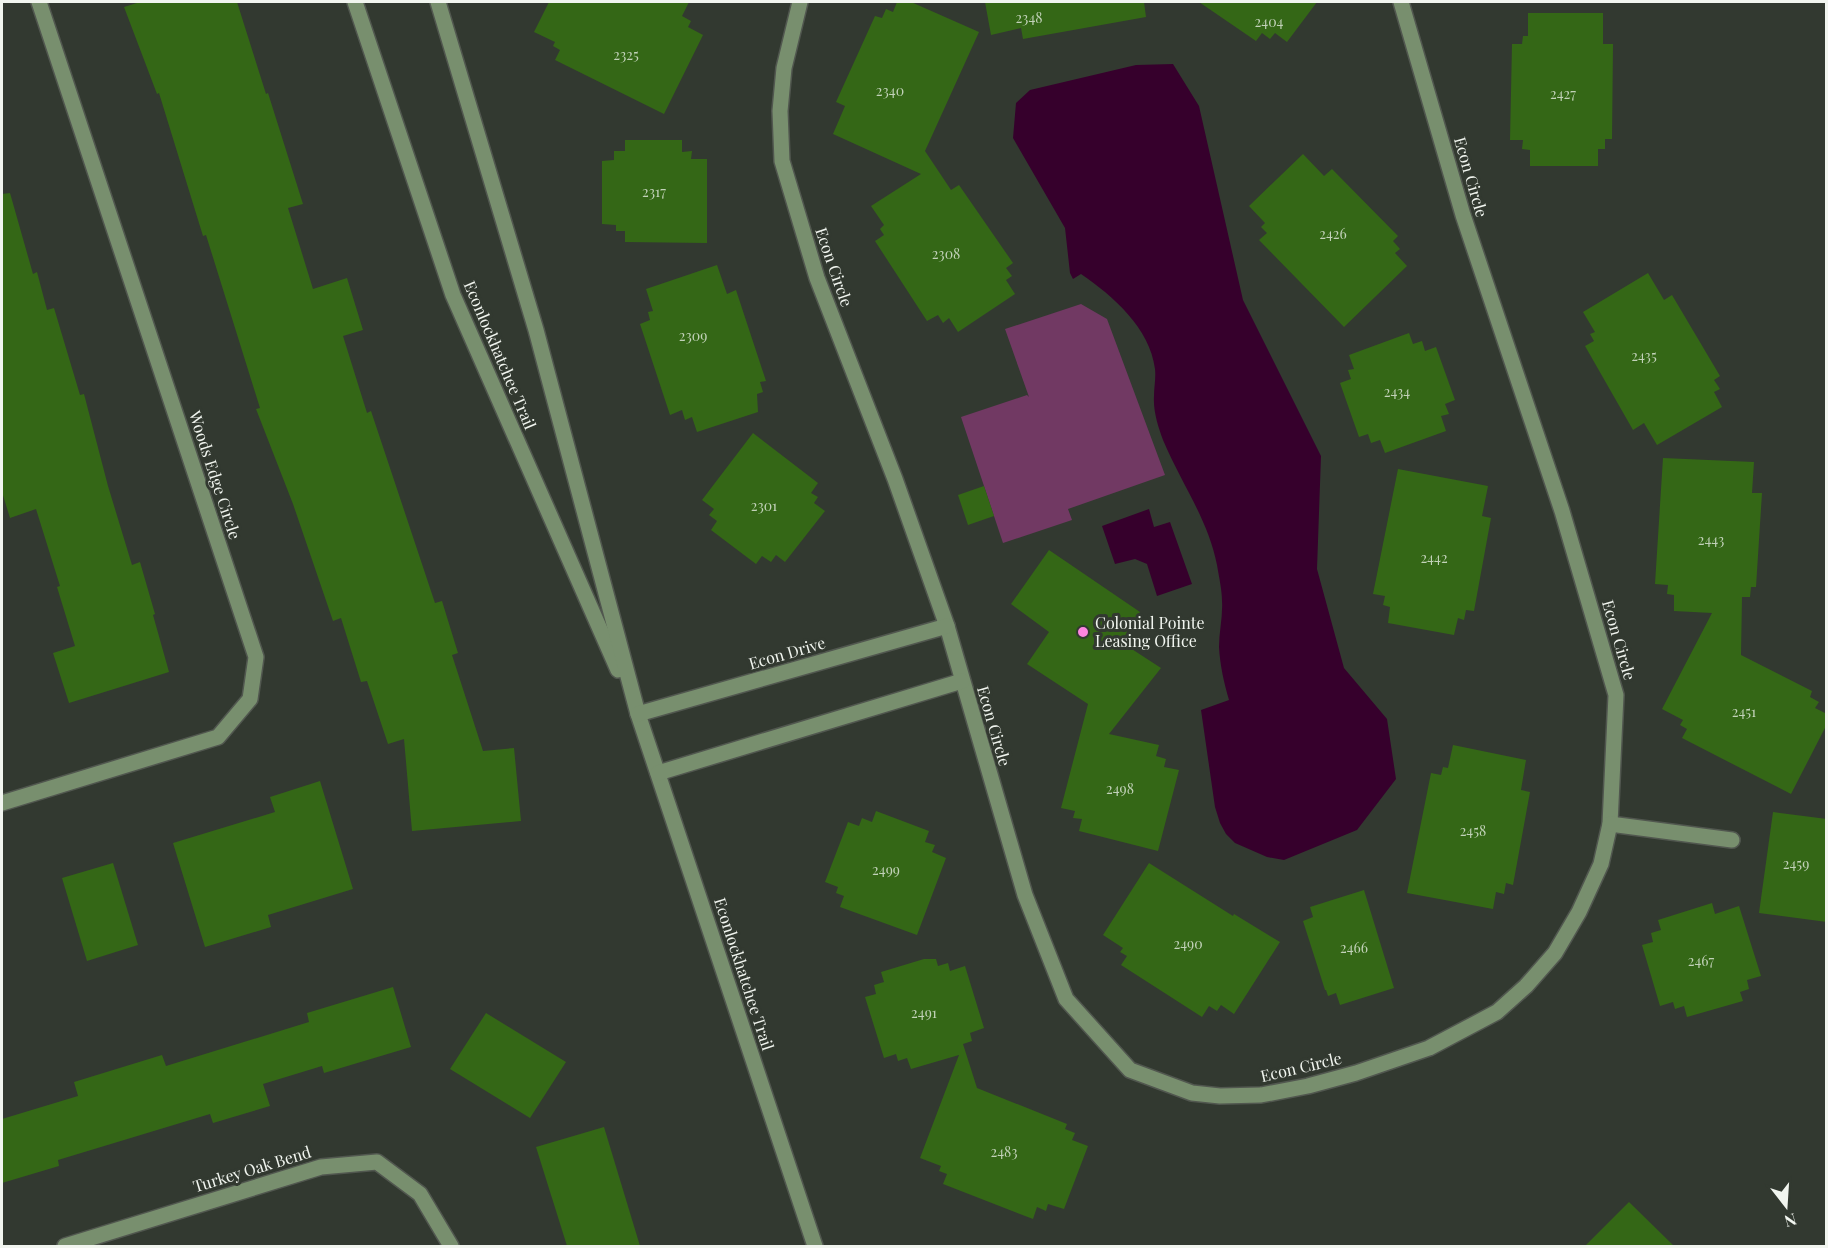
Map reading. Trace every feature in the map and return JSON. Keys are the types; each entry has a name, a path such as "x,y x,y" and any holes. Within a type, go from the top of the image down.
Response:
{"street":[{"name":"Woods Edge Circle","path":"2,803 218,737 250,699 256,657 39,2"},
{"name":"Econlockhatchee Trail","path":"355,2 453,295 638,714"},
{"name":"Econlockhatchee Trail","path":"438,2 536,330 638,714 815,1246"},
{"name":"Econ Circle","path":"800,2 784,68 780,111 782,161 817,278 895,479 947,626 1025,895 1066,999 1130,1070 1192,1093 1220,1096 1262,1095 1308,1086 1429,1048 1497,1012 1526,986 1556,953 1579,912 1601,864 1610,824 1616,695 1611,674 1562,512 1462,215 1401,2"},
{"name":"Econ Drive","path":"638,714 947,626"},
{"path":"658,773 962,681"},
{"path":"1610,824 1732,840"},
{"name":"Turkey Oak Bend","path":"65,1246 321,1167 377,1162 420,1194 451,1246"}],"shaded area":[{"path":"1173,64 1199,106 1243,300 1321,456 1317,569 1344,668 1387,719 1396,779 1357,830 1284,860 1267,857 1235,843 1226,834 1215,807 1201,710 1229,700 1219,647 1221,588 1213,548 1207,532 1170,456 1158,424 1154,402 1155,369 1152,354 1138,327 1117,303 1081,274 1073,279 1070,273 1065,228 1013,138 1016,103 1030,90 1136,65"},
{"path":"1081,304 1107,319 1165,475 1068,509 1072,520 1003,543 961,417 1027,395 1029,397 1005,329"},
{"path":"1149,509 1154,527 1170,522 1192,584 1157,596 1147,564 1135,559 1115,564 1102,526"}],"building":[{"path":"140,2 237,2 303,204 288,208 313,289 347,278 363,330 343,336 367,413 371,411 435,603 442,601 458,653 452,655 483,751 514,748 521,821 412,831 404,739 388,744 367,681 361,682 341,618 333,621 293,504 256,409 260,408 206,235 203,236 159,93 157,94 124,7"},
{"path":"549,2 689,2 682,16 691,21 688,27 703,35 664,114 555,60 560,50 553,46 555,42 534,32"},
{"path":"897,2 911,2 979,32 925,151 951,190 959,185 1013,263 1006,268 1012,276 1006,280 1015,294 958,332 949,318 943,323 938,315 927,321 875,241 884,235 880,229 884,225 871,206 921,174 833,134 845,106 836,102 875,16 882,18 886,9 893,12"},
{"path":"985,2 1144,2 1146,17 1023,39 1021,28 991,35"},
{"path":"1199,2 1317,2 1287,42 1275,33 1270,39 1262,33 1256,41"},
{"path":"1528,13 1603,13 1603,44 1613,44 1612,139 1605,139 1605,149 1598,149 1598,166 1530,166 1530,150 1522,149 1523,140 1510,140 1512,44 1522,44 1523,36 1528,36"},
{"path":"625,140 682,140 682,152 692,151 691,159 707,159 707,243 625,242 625,231 616,231 616,225 602,224 602,161 614,160 614,151 625,151"},
{"path":"1303,154 1324,176 1332,169 1398,236 1393,241 1400,249 1395,253 1407,266 1344,327 1259,240 1267,233 1261,227 1265,223 1249,206"},
{"path":"10,193 33,274 37,272 47,310 54,308 80,395 84,394 132,565 140,562 169,672 69,703 53,653 75,646 57,587 60,586 36,509 10,518 2,492 2,194"},
{"path":"717,265 727,294 736,290 766,381 760,382 763,392 757,394 758,412 697,432 692,417 685,420 682,410 670,415 640,324 650,320 648,312 653,311 646,289"},
{"path":"1648,273 1664,300 1672,295 1720,376 1714,380 1720,389 1714,392 1722,407 1657,445 1644,423 1633,430 1585,346 1594,341 1590,334 1595,332 1583,312"},
{"path":"1409,333 1413,344 1422,341 1425,351 1436,347 1455,400 1445,404 1449,414 1441,416 1446,431 1385,453 1380,440 1371,443 1368,434 1359,437 1340,383 1351,379 1348,370 1354,369 1349,355"},
{"path":"753,433 818,483 811,493 818,497 814,503 825,511 785,562 776,555 771,562 762,556 756,564 711,530 717,521 709,515 714,509 702,500"},
{"path":"1663,458 1754,462 1752,493 1762,493 1756,587 1751,587 1750,597 1742,597 1741,655 1812,691 1810,697 1819,702 1815,708 1827,714 1827,724 1791,794 1682,738 1687,729 1680,725 1683,720 1662,709 1712,613 1674,611 1674,595 1667,594 1668,585 1655,584"},
{"path":"1398,469 1488,486 1482,516 1491,518 1474,611 1466,610 1464,620 1458,618 1454,635 1388,623 1390,607 1383,605 1385,596 1373,594"},
{"path":"984,486 994,516 968,525 958,495"},
{"path":"1049,550 1140,612 1121,642 1161,668 1109,734 1159,745 1156,756 1166,759 1164,767 1179,770 1158,851 1079,831 1082,819 1073,818 1075,811 1061,808 1088,704 1027,664 1049,632 1011,604"},
{"path":"1453,745 1526,760 1521,790 1530,792 1513,885 1506,883 1504,894 1496,892 1493,909 1407,893 1431,773 1441,775 1443,767 1448,768"},
{"path":"320,781 353,889 268,915 271,927 205,947 173,843 275,812 270,797"},
{"path":"876,811 929,831 925,842 935,845 932,852 946,858 917,935 840,907 844,896 836,893 838,887 825,882 848,822 859,826 862,818 872,822"},
{"path":"1773,812 1827,819 1827,922 1759,913"},
{"path":"113,863 138,945 87,961 62,878"},
{"path":"1149,863 1233,916 1234,914 1280,942 1234,1014 1221,1005 1217,1011 1209,1006 1202,1017 1121,965 1127,956 1120,952 1123,948 1103,935"},
{"path":"1364,890 1394,988 1340,1005 1336,993 1328,996 1325,990 1303,921 1313,917 1310,907"},
{"path":"1712,903 1715,914 1739,906 1761,976 1747,980 1749,989 1740,992 1743,1001 1687,1017 1684,1006 1675,1009 1673,1002 1660,1006 1642,945 1653,942 1651,933 1661,930 1658,920"},
{"path":"924,959 936,959 938,966 948,963 950,971 965,966 984,1028 970,1033 972,1041 963,1044 977,1088 1067,1124 1065,1129 1075,1133 1072,1140 1088,1146 1064,1209 1048,1204 1046,1211 1037,1207 1033,1219 943,1184 947,1174 939,1171 941,1166 920,1158 959,1055 911,1069 907,1058 898,1061 896,1054 884,1058 865,997 876,994 874,985 884,982 881,972"},
{"path":"393,987 411,1047 324,1073 322,1066 263,1084 270,1106 213,1123 210,1114 58,1160 59,1166 2,1183 2,1119 78,1096 74,1082 162,1055 166,1066 309,1022 307,1013"},
{"path":"486,1013 566,1062 530,1118 450,1069"},
{"path":"604,1127 640,1246 567,1246 536,1147"},
{"path":"1629,1202 1674,1246 1585,1246"}],"place":[{"name":"Colonial Pointe Leasing Office","path":"1083,632"}]}
